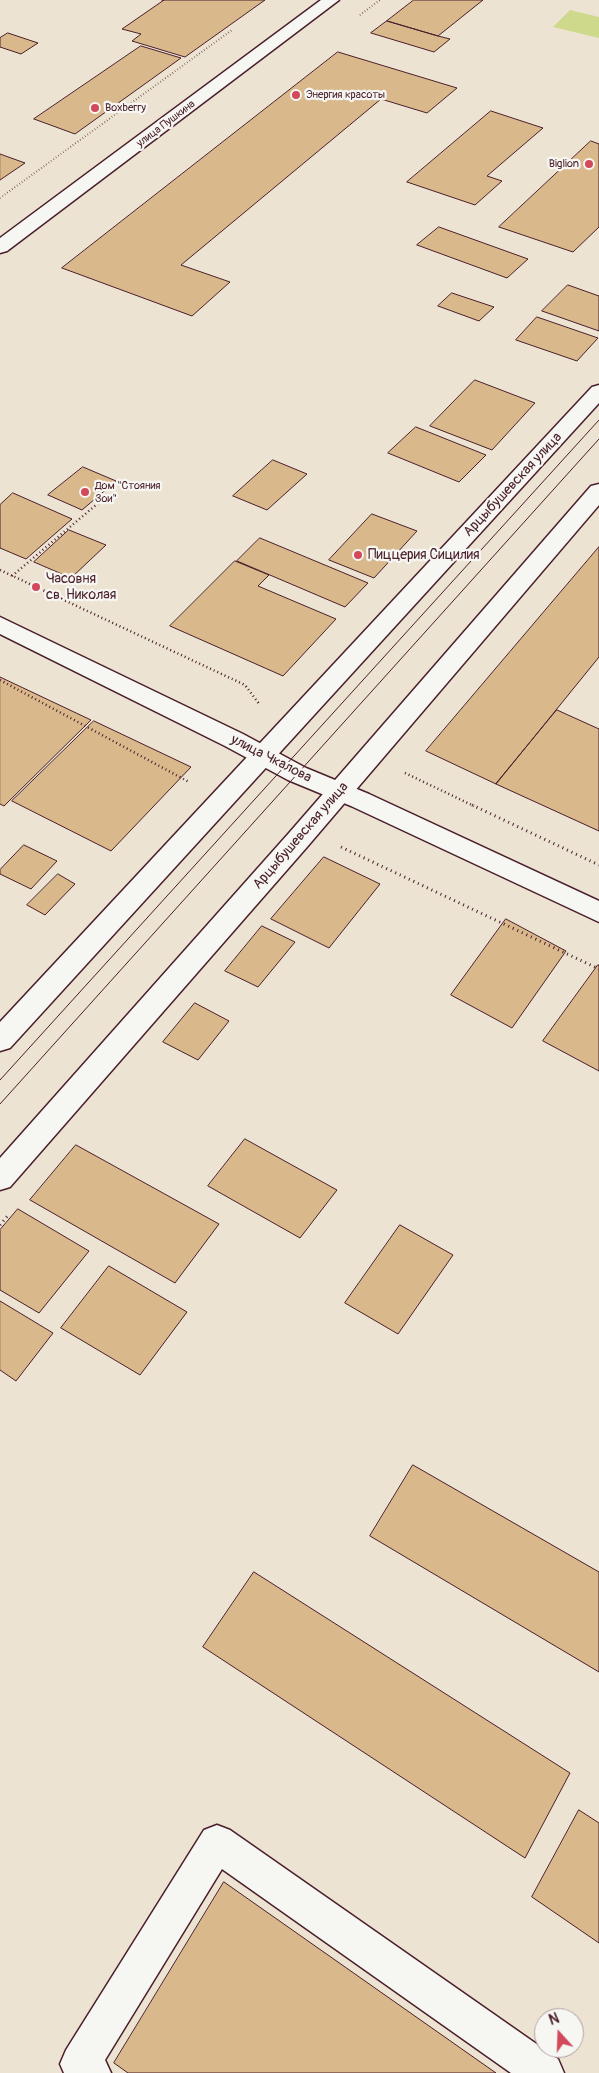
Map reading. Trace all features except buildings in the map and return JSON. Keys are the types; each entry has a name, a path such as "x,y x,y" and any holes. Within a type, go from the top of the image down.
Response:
{"main road":[{"name":"улица Пушкина","path":"0,247 332,0"},
{"name":"Арцыбушевская улица","path":"0,1040 261,756 300,718 599,392"},
{"name":"Арцыбушевская улица","path":"0,1178 339,792 599,491"},
{"name":"улица Чкалова","path":"0,625 234,740 261,756 360,800 599,912"},
{"path":"92,2073 80,2064 217,1843 544,2073"}],"path":[{"path":"0,198 233,29"},
{"path":"12,576 103,499"},
{"path":"0,570 245,685 263,708"},
{"path":"0,680 193,784"},
{"path":"404,773 599,865"},
{"path":"336,844 599,969"}],"green space":[{"path":"570,10 599,17 599,38 553,27"}],"tram line":[{"path":"0,1080 599,420"},
{"path":"0,1104 599,439"}],"place":[{"name":"Энергия красоты","path":"296,95"},
{"name":"Boxberry","path":"95,108"},
{"name":"Biglion","path":"589,164"},
{"name":"Дом \"Стояния Зои\"","path":"85,492"},
{"name":"Пиццерия Сицилия","path":"358,555"},
{"name":"Часовня св. Николая","path":"36,587"}]}
